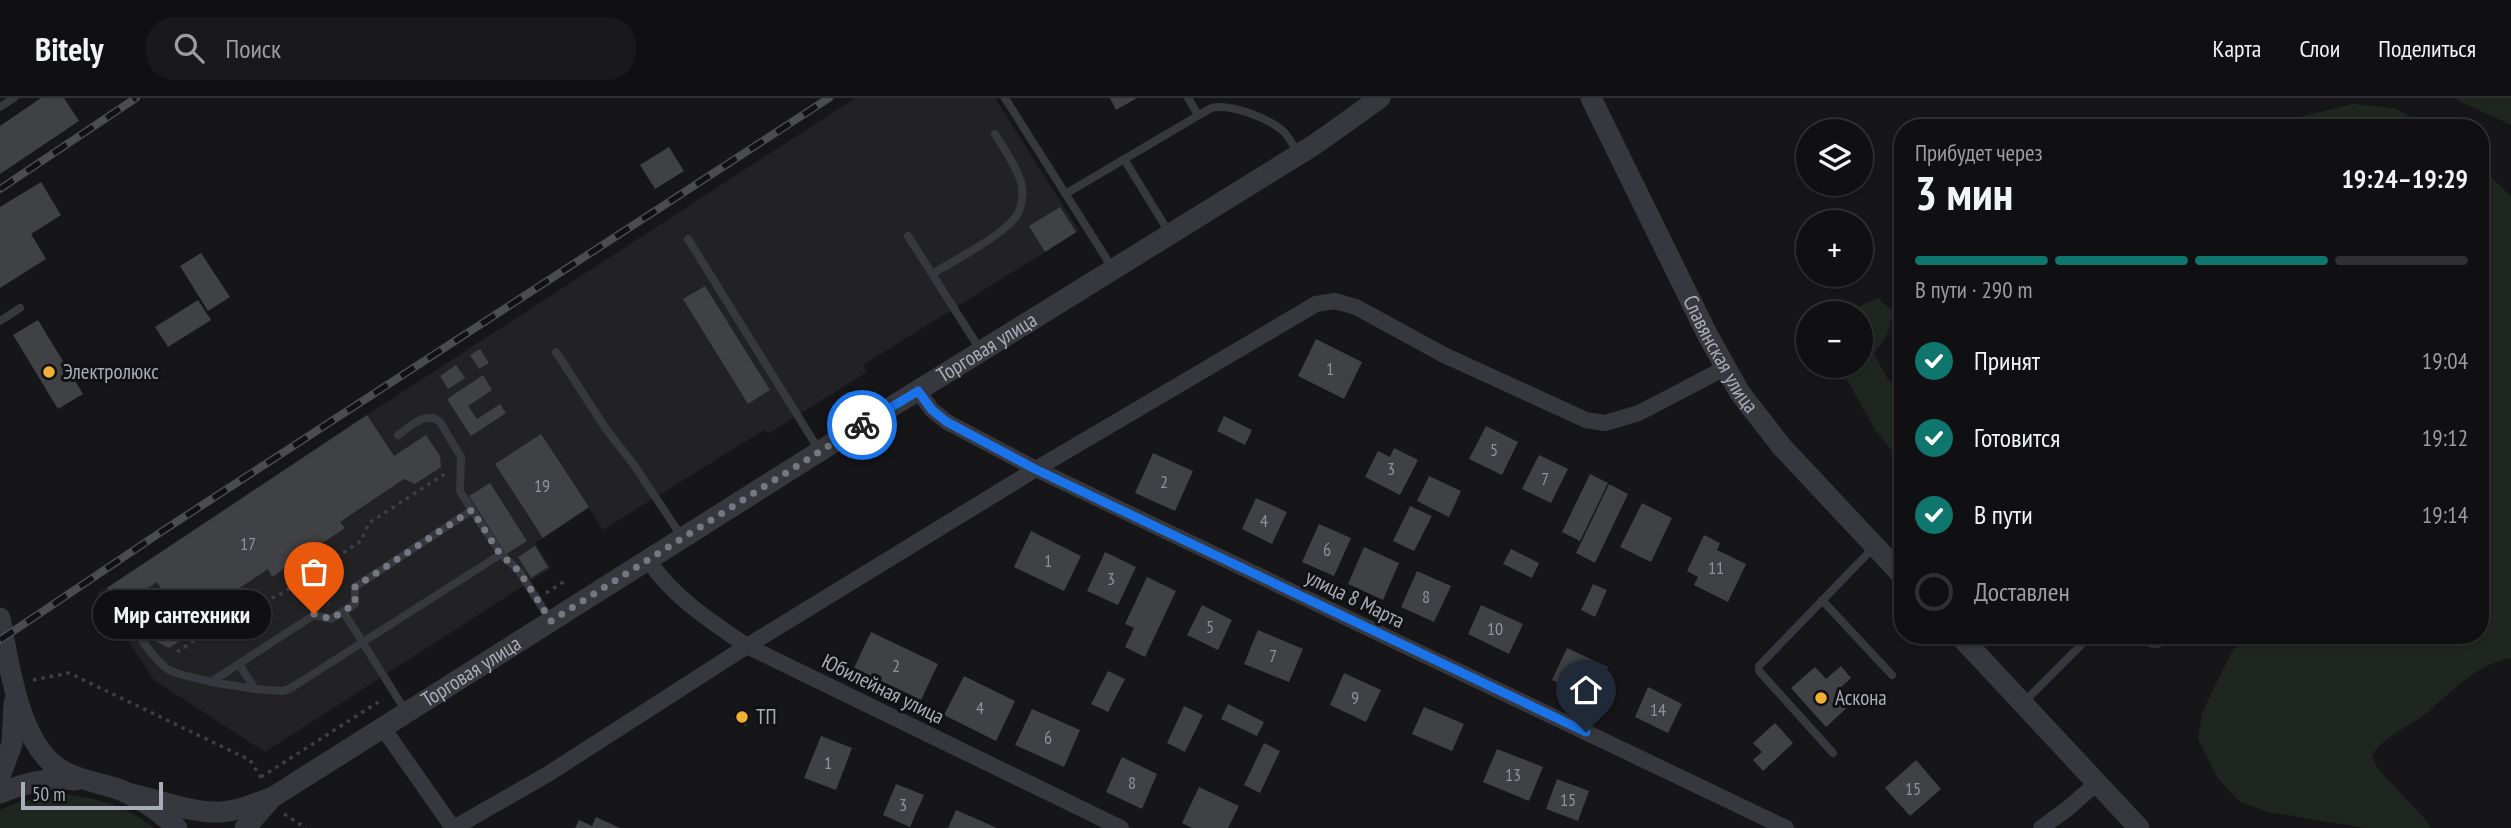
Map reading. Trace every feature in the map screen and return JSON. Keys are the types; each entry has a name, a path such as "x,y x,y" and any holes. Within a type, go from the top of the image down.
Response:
{"street":[{"name":"Торговая улица","path":"273,797 820,451 1298,154 1380,98"},
{"name":"Славянская улица","path":"1591,98 1725,368 1740,393 1782,447 1894,566"},
{"path":"383,728 453,828 548,774 747,646 1035,469 1315,304 1335,301 1356,307 1444,355 1586,420 1596,422 1605,423 1639,413 1725,368"},
{"name":"улица 8 Марта","path":"918,391 932,410 947,422 1035,469 1786,828"},
{"name":"Юбилейная улица","path":"648,560 678,595 747,646 1121,828"},
{"path":"0,618 13,683 27,725 43,753 57,768 127,793 202,810 219,812 248,807 273,797"},
{"path":"1967,644 2139,828"},
{"path":"0,776 12,744 13,683"},
{"path":"0,793 24,784 46,780 91,782"},
{"path":"2041,828 2067,810 2097,783"},
{"path":"127,793 146,802 177,828"},
{"path":"245,828 273,797"}],"lane":[{"path":"0,107 14,98"},
{"path":"1005,98 1113,269"},
{"path":"1188,98 1198,115"},
{"path":"1066,194 1211,107 1220,105 1272,123 1288,136 1298,154"},
{"path":"932,274 1006,227 1016,217 1021,205 1022,186 1017,171 995,134"},
{"path":"1124,159 1170,234"},
{"path":"908,236 981,351"},
{"path":"688,239 820,451"},
{"path":"0,321 20,308"},
{"path":"556,352 682,538"},
{"path":"398,435 427,417 440,422 461,457 460,491 500,554 519,571 551,621"},
{"path":"211,682 314,614 331,619 355,604 355,587 472,510"},
{"path":"1833,753 1759,671 1763,660 1875,546"},
{"path":"158,598 134,614 132,620 134,628 157,660 171,671 211,682 283,691 500,554"},
{"path":"1822,600 1892,676"},
{"path":"344,611 406,713"},
{"path":"2023,703 2082,644"},
{"path":"239,664 255,689"}],"path":[{"path":"177,652 255,600 276,597 361,541 369,523 443,475"},
{"path":"13,683 69,673 250,760 282,813 306,828"}],"shaded area":[{"path":"855,98 995,98 1079,231 863,365 867,372 768,434 764,430 603,530 589,508 535,543 551,568 265,752 154,680 97,594"},
{"path":"2455,98 2511,98 2511,125 2459,101"},
{"path":"2353,104 2394,108 2415,119 2292,119"},
{"path":"2489,175 2511,196 2511,658 2475,673 2424,715 2389,737 2372,755 2377,768 2431,828 2366,828 2268,812 2240,802 2218,779 2198,739 2202,713 2233,650 2240,644 2489,644"},
{"path":"1878,298 1893,312 1888,333 1874,354 1894,385 1894,453 1876,431 1846,378 1873,378 1871,301"},
{"path":"68,795 114,805 154,828 0,828 0,810 33,799"}],"building":[{"path":"41,98 64,98 79,121 0,174 0,126"},
{"path":"1110,98 1137,98 1116,110"},
{"path":"669,147 684,171 655,189 640,165"},
{"path":"41,182 61,215 31,234 46,259 0,288 0,207"},
{"path":"1060,207 1076,232 1045,252 1029,226"},
{"path":"201,253 230,297 208,311 180,266"},
{"path":"705,286 770,390 748,404 683,299"},
{"path":"198,300 211,320 168,347 155,327"},
{"path":"38,320 83,394 58,409 13,335"},
{"path":"1316,339 1362,362 1344,399 1298,376"},
{"path":"480,349 489,363 479,369 470,355"},
{"path":"456,365 465,378 448,389 440,376"},
{"path":"483,375 492,390 468,406 477,419 500,404 506,413 471,436 447,399"},
{"path":"367,415 394,456 426,435 440,456 441,467 415,484 404,479 340,522 345,528 272,577 268,569 192,619 193,632 169,648 157,642 145,624 172,605 157,582 119,607 107,588"},
{"path":"1224,416 1252,430 1245,445 1217,431"},
{"path":"1486,426 1518,442 1502,475 1469,459"},
{"path":"541,434 589,507 543,538 495,464"},
{"path":"1394,448 1418,460 1400,495 1365,477 1378,451 1390,457"},
{"path":"1153,453 1193,471 1175,511 1135,493"},
{"path":"1539,455 1568,469 1551,503 1522,489"},
{"path":"1590,474 1608,483 1580,541 1562,532"},
{"path":"1429,476 1461,491 1449,517 1417,501"},
{"path":"490,483 527,541 506,554 469,496"},
{"path":"1609,484 1628,494 1595,563 1576,553"},
{"path":"1256,498 1287,512 1272,544 1242,529"},
{"path":"1642,503 1672,518 1651,562 1620,547"},
{"path":"1410,506 1432,516 1414,551 1393,541"},
{"path":"1319,524 1351,538 1334,576 1302,562"},
{"path":"1031,531 1081,556 1064,591 1014,567"},
{"path":"1704,535 1720,543 1717,550 1746,564 1728,602 1694,585 1698,577 1687,571"},
{"path":"535,546 548,567 531,578 518,557"},
{"path":"1364,547 1399,563 1383,600 1348,584"},
{"path":"1511,549 1539,563 1532,578 1503,564"},
{"path":"1105,552 1136,567 1118,605 1087,591"},
{"path":"1417,571 1451,586 1434,622 1401,607"},
{"path":"1147,577 1176,591 1145,657 1125,647 1134,628 1125,624"},
{"path":"1593,584 1607,590 1595,617 1581,610"},
{"path":"1202,605 1232,620 1218,650 1187,635"},
{"path":"1481,605 1523,624 1509,654 1468,634"},
{"path":"1258,630 1303,649 1289,682 1244,664"},
{"path":"871,632 938,664 921,700 854,668"},
{"path":"1567,648 1608,667 1593,699 1552,680"},
{"name":"Аскона","path":"1841,666 1851,678 1837,691 1850,705 1826,727 1791,688 1815,667 1826,679"},
{"path":"1108,671 1125,679 1108,712 1091,704"},
{"path":"1344,673 1381,690 1366,722 1330,705"},
{"path":"964,676 1015,701 996,741 944,715"},
{"path":"1648,687 1682,704 1668,733 1635,717"},
{"path":"1228,704 1264,722 1257,736 1221,719"},
{"path":"1184,706 1203,715 1185,752 1167,743"},
{"path":"1424,707 1464,724 1452,751 1412,734"},
{"name":"ТП","path":"738,709 751,715 746,726 733,720"},
{"path":"1032,709 1080,730 1064,767 1015,745"},
{"path":"1775,723 1793,743 1763,771 1753,760 1762,752 1753,743"},
{"path":"821,736 852,748 836,790 804,778"},
{"path":"1264,743 1280,751 1260,793 1244,785"},
{"path":"1497,749 1543,767 1529,801 1483,782"},
{"path":"1122,757 1157,774 1142,809 1106,792"},
{"path":"1916,760 1941,789 1910,816 1885,788"},
{"path":"1557,779 1589,791 1578,821 1546,809"},
{"path":"896,784 924,795 910,827 883,815"},
{"path":"1199,787 1239,806 1228,828 1192,828 1182,823"},
{"path":"956,810 997,828 948,828"},
{"path":"596,817 620,828 575,828 579,820 592,826"}],"railway":[{"path":"0,189 136,98"},
{"path":"0,640 164,530 829,98"}],"way so far":[{"path":"314,614 331,619 355,604 355,587 472,510 500,554 519,571 551,621 862,425"}],"place":[{"name":"Электролюкс","path":"49,372"},
{"name":"Мир сантехники","path":"314,614"},
{"name":"Аскона","path":"1821,698"},
{"name":"ТП","path":"742,717"}],"route":[{"path":"862,425 918,391 932,410 947,422 1035,469 1586,732"}]}
